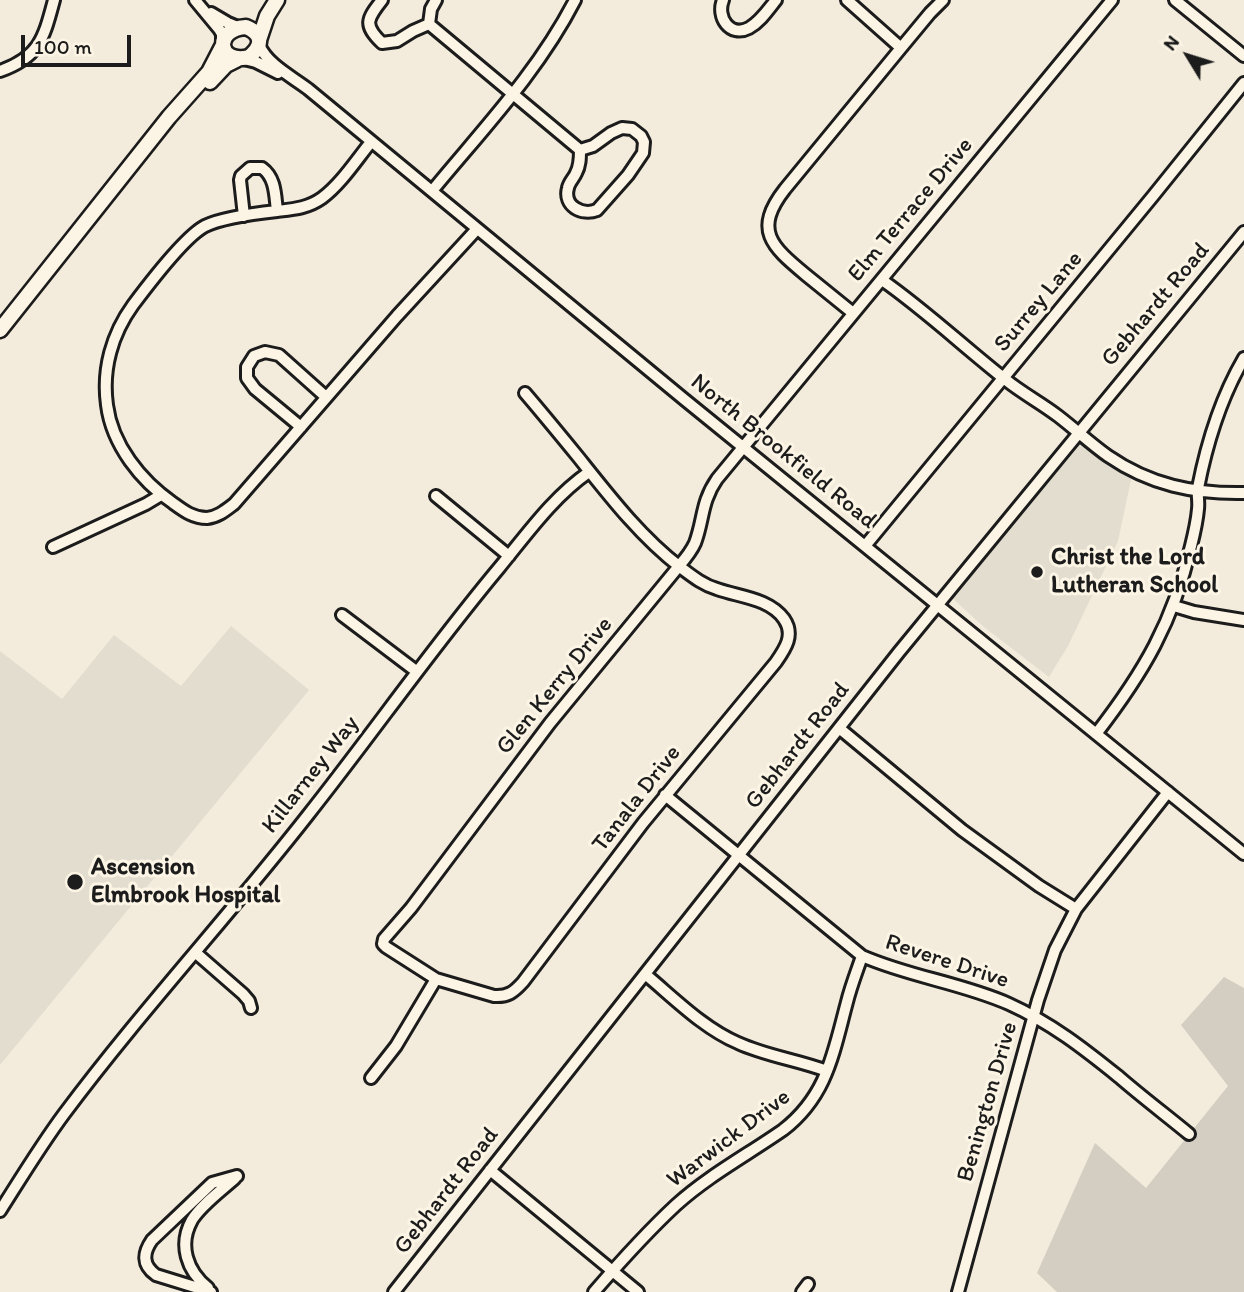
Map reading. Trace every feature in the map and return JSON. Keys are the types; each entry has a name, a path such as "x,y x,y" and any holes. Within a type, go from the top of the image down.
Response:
{"main road":[{"path":"0,330 174,111 209,72 229,33 258,16 268,0"},
{"path":"156,134 196,98 222,69 252,55 267,16 277,0"},
{"path":"243,27 257,34 259,42"},
{"path":"222,44 229,56 241,59"}],"street":[{"path":"0,71 21,62 37,47 46,31 54,0"},
{"path":"382,0 369,21 370,32 382,43 397,41 429,24"},
{"path":"429,24 431,9 436,0"},
{"path":"432,191 539,61 560,30 575,0"},
{"path":"723,0 720,12 722,18 731,28 738,30 751,27 776,0"},
{"path":"847,0 901,48"},
{"path":"853,313 779,252 770,236 769,219 772,206 943,0"},
{"name":"Elm Terrace Drive","path":"744,447 1112,0"},
{"path":"1175,0 1244,56"},
{"path":"196,1 221,20 243,27"},
{"path":"196,1 219,29 222,44"},
{"path":"429,24 580,150"},
{"name":"North Brookfield Road","path":"259,42 266,57 1244,854"},
{"name":"North Brookfield Road","path":"241,59 256,62 296,81"},
{"name":"Surrey Lane","path":"865,546 1244,83"},
{"path":"622,128 637,132 644,142 641,158 601,206 591,212 572,207 567,194 568,187 579,169 580,150 599,143 622,128"},
{"path":"371,142 322,198 288,211 244,216 206,226 192,235 133,305 120,326 107,362 107,407 124,453 161,495 190,515 207,518 221,514 234,504 397,316 477,229"},
{"path":"244,216 240,180 250,168 262,168 270,176 276,211"},
{"name":"Gebhardt Road","path":"394,1292 937,605 1244,232"},
{"path":"882,280 1022,393 1056,414 1106,454 1139,474 1197,492 1244,493"},
{"path":"301,427 255,389 247,378 247,366 254,356 265,352 279,355 326,397"},
{"path":"1096,734 1134,683 1174,606 1192,544 1198,510 1197,492 1213,426 1227,389 1244,358"},
{"path":"525,393 625,514 679,566"},
{"name":"Glen Kerry Drive","path":"436,979 383,944 384,939 411,908 558,712 679,566 694,544 707,495 744,447"},
{"name":"Killarney Way","path":"0,1211 3,1199 64,1114 308,815 463,610 556,500 589,472"},
{"path":"53,547 161,495"},
{"path":"436,496 509,556"},
{"name":"Tanala Drive","path":"436,979 486,994 502,997 510,995 523,982 665,795 783,651 789,631 778,612 760,602 706,584 679,566"},
{"path":"1174,606 1244,620"},
{"path":"342,615 416,671"},
{"path":"839,728 962,830 1039,886 1076,909"},
{"name":"Benington Drive","path":"958,1292 1034,1016 1055,950 1076,909 1168,792"},
{"name":"Revere Drive","path":"665,795 862,956 901,971 985,995 1034,1016 1065,1034 1189,1134"},
{"path":"196,953 243,994 251,1008"},
{"name":"Warwick Drive","path":"594,1292 676,1204 794,1122 813,1100 827,1071 862,956"},
{"path":"645,974 727,1038 760,1052 827,1071"},
{"path":"371,1077 402,1036 436,979"},
{"path":"490,1170 638,1292"},
{"path":"237,1176 197,1213 187,1233 186,1256 189,1267 196,1278 212,1292 156,1275 146,1263 146,1248 212,1182 237,1176"}],"shaded area":[{"name":"Christ the Lord Lutheran School","path":"1080,442 1132,475 1118,541 1068,646 1049,677 984,627 951,597 1073,444"},
{"name":"Ascension Elmbrook Hospital","path":"231,626 309,690 0,1065 0,651 62,699 114,635 181,686"},
{"path":"1224,977 1244,988 1244,1292 1057,1292 1037,1273 1095,1143 1146,1188 1228,1086 1181,1025"}],"place":[{"name":"Christ the Lord Lutheran School","path":"1037,572"},
{"name":"Ascension Elmbrook Hospital","path":"75,882"}]}
